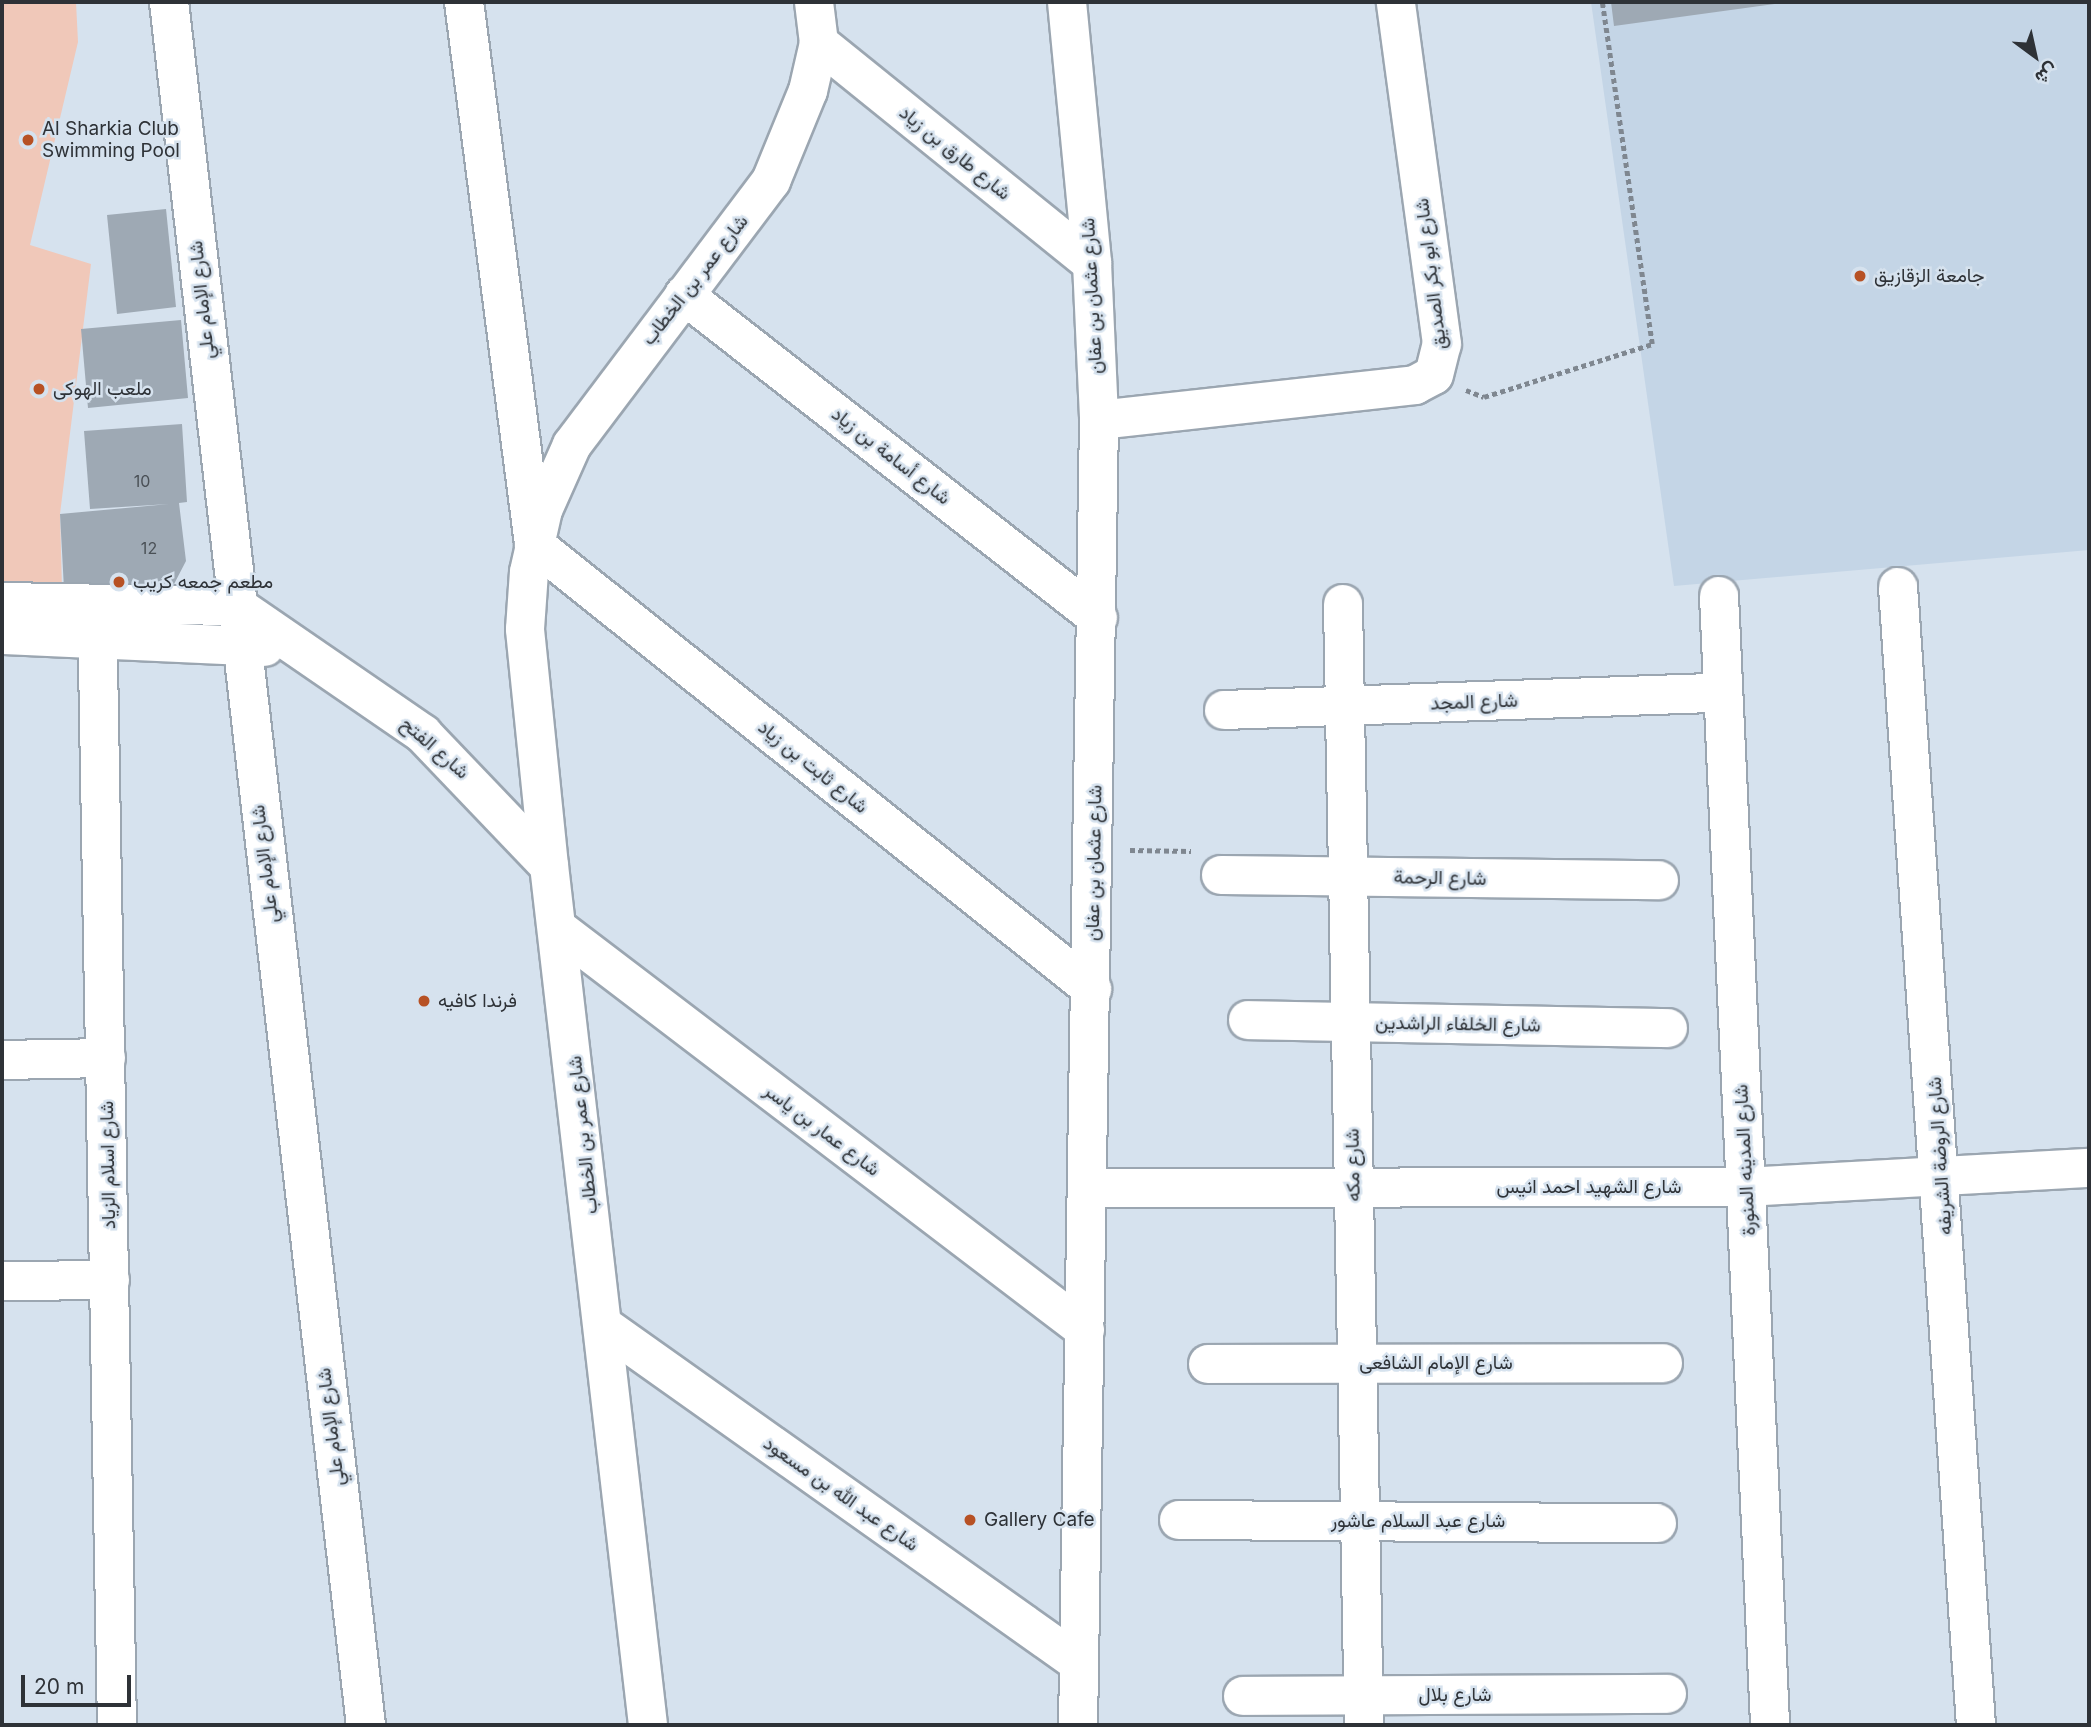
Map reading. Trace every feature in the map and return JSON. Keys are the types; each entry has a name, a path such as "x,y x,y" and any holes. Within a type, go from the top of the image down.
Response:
{"street":[{"name":"شارع الإمام علي","path":"169,2 238,625 366,1725"},
{"name":"شارع عمر بن الخطاب","path":"464,2 534,544 525,629 549,866 560,930 649,1725"},
{"name":"شارع عمر بن الخطاب","path":"534,544 572,445 771,181 808,91 819,43 814,2"},
{"name":"شارع عثمان بن عفان","path":"1067,2 1092,263 1099,421 1098,618 1078,1725"},
{"name":"شارع ابو بكر الصديق","path":"1099,421 1415,385 1434,375 1442,344 1396,2"},
{"name":"شارع طارق بن زياد","path":"819,43 1092,263"},
{"name":"شارع أسامة بن زياد","path":"684,295 1098,618"},
{"name":"شارع ثابت بن زياد","path":"534,544 1091,989"},
{"name":"شارع الروضة الشريفه","path":"1898,587 1941,1176 1976,1725"},
{"name":"شارع المدينه المنورة","path":"1719,596 1770,1725"},
{"name":"شارع الفتح","path":"2,602 98,622"},
{"name":"شارع مكه","path":"1343,604 1364,1710"},
{"name":"شارع الفتح","path":"2,635 98,622 238,625 301,653 423,734 549,866"},
{"name":"شارع اسلام الزياد","path":"98,622 117,1725"},
{"name":"شارع المجد","path":"1224,710 1723,693"},
{"name":"شارع الرحمة","path":"1221,875 1659,880"},
{"name":"شارع عمار بن ياسر","path":"560,930 1085,1330"},
{"name":"شارع الخلفاء الراشدين","path":"1248,1020 1668,1028"},
{"path":"2,1060 106,1058"},
{"name":"شارع الشهيد احمد انيس","path":"1088,1188 1746,1187 2089,1168"},
{"path":"2,1281 110,1280"},
{"name":"شارع عبد الله بن مسعود","path":"604,1326 1079,1663"},
{"name":"شارع الإمام الشافعى","path":"1208,1364 1663,1363"},
{"name":"شارع عبد السلام عاشور","path":"1179,1520 1657,1523"},
{"name":"شارع بلال","path":"1243,1696 1364,1710 1667,1694"}],"path":[{"path":"1434,375 1484,397 1652,344 1602,2"},
{"path":"1094,849 1215,852 1221,875"}],"shaded area":[{"name":"ملعب الهوكى","path":"2,2 76,2 78,42 30,245 91,264 60,514 62,589 2,586"},
{"name":"جامعة الزقازيق","path":"1591,2 2089,2 2089,550 1674,586"}],"building":[{"path":"1611,2 1781,2 1781,3 1614,26"},
{"path":"166,209 176,307 117,314 107,215"},
{"path":"181,320 188,398 88,408 81,329"},
{"path":"182,424 187,502 179,503 186,561 172,588 64,589 60,514 169,504 90,509 84,431"}],"place":[{"name":"Al Sharkia Club Swimming Pool","path":"28,140"},
{"name":"جامعة الزقازيق","path":"1860,276"},
{"name":"ملعب الهوكى","path":"39,389"},
{"name":"مطعم جمعه كريب","path":"119,582"},
{"name":"فرندا كافيه","path":"424,1001"},
{"name":"Gallery Cafe","path":"970,1520"}]}
